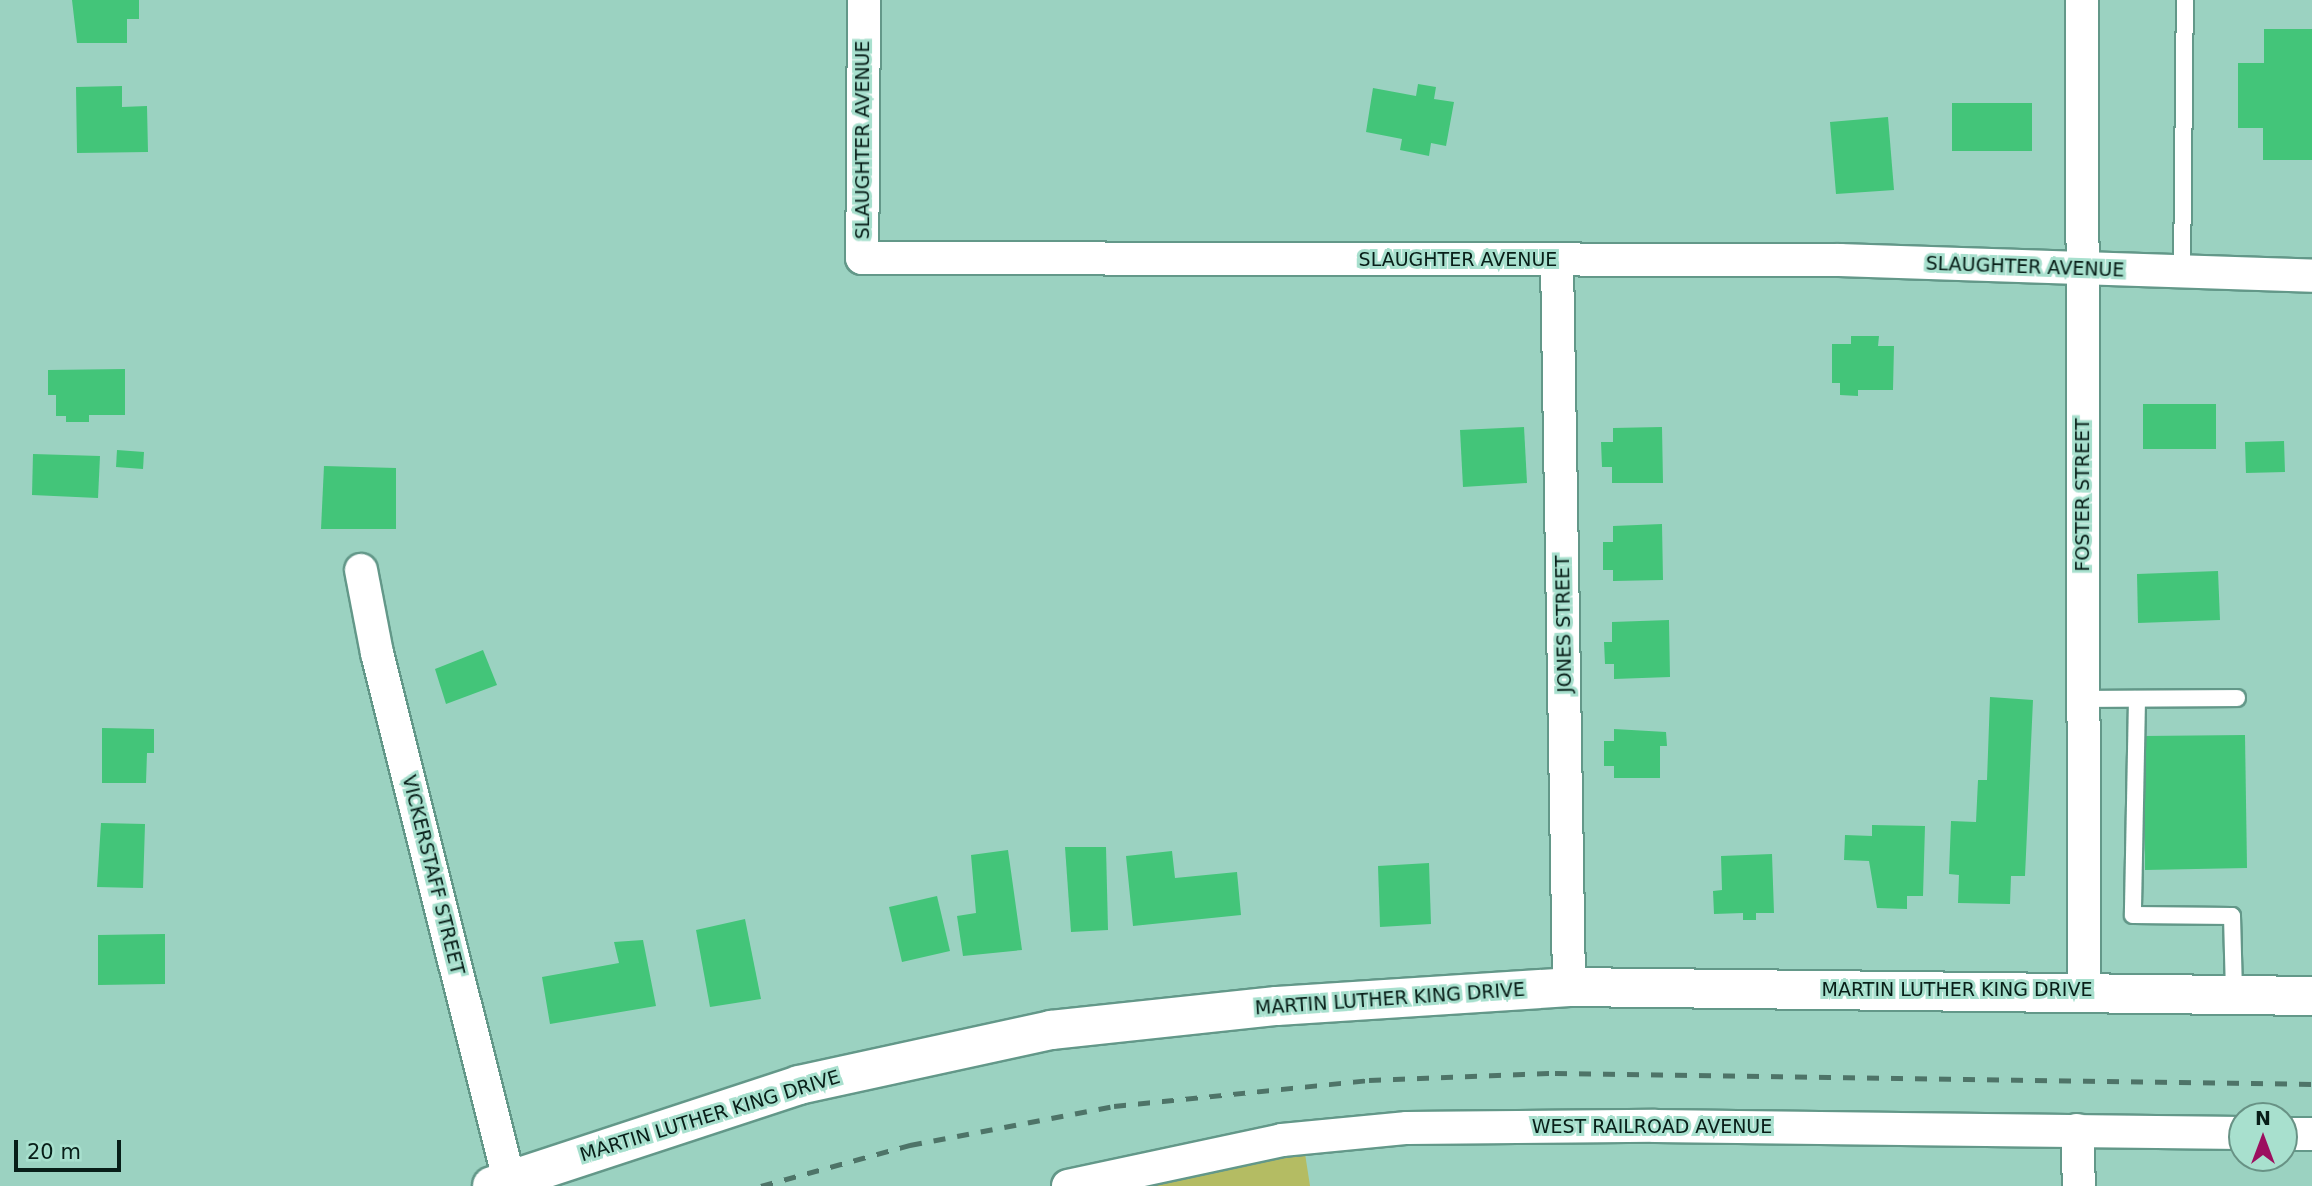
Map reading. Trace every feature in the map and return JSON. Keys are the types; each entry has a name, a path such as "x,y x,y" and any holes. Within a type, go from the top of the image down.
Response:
{"main road":[{"name":"MARTIN LUTHER KING DRIVE","path":"500,1183 799,1086 1051,1030 1277,1006 1569,987 2084,991 2312,996"}],"street":[{"name":"SLAUGHTER AVENUE","path":"864,0 862,258 1840,260 2312,276"},
{"name":"FOSTER STREET","path":"2081,0 2084,991"},
{"name":"JONES STREET","path":"1557,260 1569,987"},
{"name":"VICKERSTAFF STREET","path":"361,570 377,653 500,1183"},
{"name":"WEST RAILROAD AVENUE","path":"1068,1186 1282,1140 1407,1128 2228,1133"},
{"path":"2077,1130 2080,1186"}],"lane":[{"path":"2182,273 2185,0"},
{"path":"2084,699 2236,698"},
{"path":"2137,699 2133,915 2232,916 2234,994"}],"green space":[{"path":"1304,1147 1310,1186 1154,1186"}],"building":[{"path":"72,0 139,0 139,19 127,19 127,43 77,43"},
{"path":"2264,29 2312,29 2312,160 2263,160 2263,128 2238,128 2238,63 2264,63"},
{"path":"1418,84 1436,87 1434,99 1454,102 1446,146 1431,143 1429,156 1400,150 1402,139 1366,132 1373,88 1416,96"},
{"path":"122,86 122,107 147,106 148,152 77,153 76,87"},
{"path":"1952,103 2032,103 2032,151 1952,151"},
{"path":"1888,117 1894,190 1836,194 1830,122"},
{"path":"1851,336 1879,336 1878,346 1894,346 1893,390 1858,390 1858,396 1840,395 1840,383 1832,383 1832,344 1851,344"},
{"path":"125,369 125,415 89,415 89,422 66,422 66,416 56,416 56,395 48,395 48,370"},
{"path":"2143,404 2216,404 2216,449 2143,449"},
{"path":"1524,427 1527,483 1463,487 1460,430"},
{"path":"1662,427 1663,483 1612,483 1612,467 1602,467 1601,442 1613,442 1613,428"},
{"path":"2284,441 2285,472 2246,473 2245,442"},
{"path":"117,450 144,452 143,469 116,467"},
{"path":"33,454 100,456 98,498 32,495"},
{"path":"324,466 396,468 396,529 321,529"},
{"path":"1662,524 1663,580 1613,581 1613,570 1603,570 1603,542 1613,542 1613,526"},
{"path":"2218,571 2220,620 2138,623 2137,574"},
{"path":"1669,620 1670,677 1614,679 1614,664 1605,664 1604,642 1612,642 1612,622"},
{"path":"483,650 497,685 446,704 435,669"},
{"path":"1990,697 2033,700 2025,876 2011,876 2010,904 1958,903 1959,875 1949,874 1951,821 1976,822 1978,780 1987,780"},
{"path":"102,728 154,729 154,753 147,753 146,783 102,783"},
{"path":"1614,729 1666,732 1667,746 1660,746 1660,778 1614,778 1614,766 1604,766 1604,741 1614,741"},
{"path":"2245,735 2247,868 2145,870 2144,736"},
{"path":"101,823 145,824 143,888 97,887"},
{"path":"1872,825 1925,826 1923,896 1907,896 1907,909 1877,908 1869,861 1844,860 1845,835 1872,836"},
{"path":"1065,847 1106,847 1108,930 1071,932"},
{"path":"1008,850 1022,950 963,956 957,916 976,913 971,855"},
{"path":"1172,851 1175,878 1237,872 1241,915 1133,926 1126,856"},
{"path":"1772,854 1774,913 1756,913 1756,920 1743,920 1743,913 1714,914 1713,891 1722,890 1721,856"},
{"path":"1429,863 1431,924 1380,927 1378,866"},
{"path":"937,896 950,951 902,962 889,907"},
{"path":"745,919 761,999 710,1007 696,930"},
{"path":"165,934 165,984 98,985 98,935"},
{"path":"643,940 656,1006 550,1024 542,977 619,963 614,942"}],"railway":[{"path":"761,1186 910,1145 1114,1106 1369,1080 1555,1073 2312,1084"}]}
